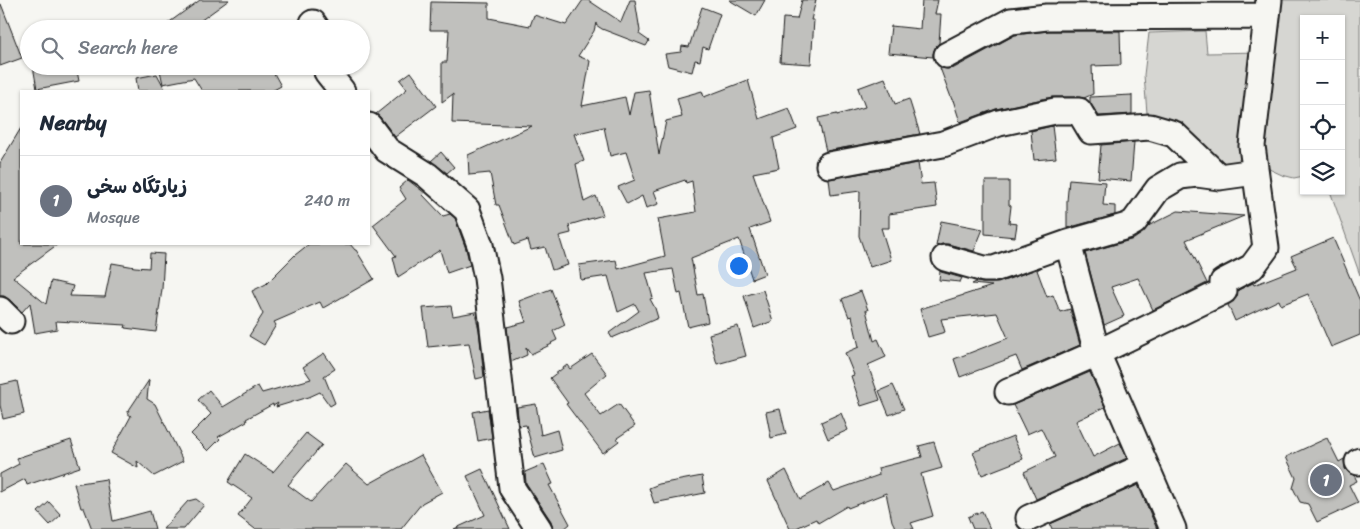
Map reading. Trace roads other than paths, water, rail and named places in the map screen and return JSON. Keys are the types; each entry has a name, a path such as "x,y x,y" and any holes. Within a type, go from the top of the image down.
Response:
{"street":[{"path":"947,55 1011,20 1268,8 1252,146 1266,248 1252,267 1223,282 1224,291 1097,353 1008,392"},
{"path":"330,75 341,90"},
{"path":"829,165 943,144 999,123 1055,111 1078,111 1092,131 1150,127 1174,134 1219,177"},
{"path":"370,127 386,150 427,175 466,210 480,245 487,278 512,488 539,529"},
{"path":"945,258 984,269 994,269 1068,243 1127,226 1134,222 1158,189 1180,176 1197,174 1219,177 1255,172"},
{"path":"1068,243 1097,353 1173,529"},
{"path":"1029,518 1145,466"}],"place":[{"name":"زیارتگاه سخی","path":"1326,480"}]}
